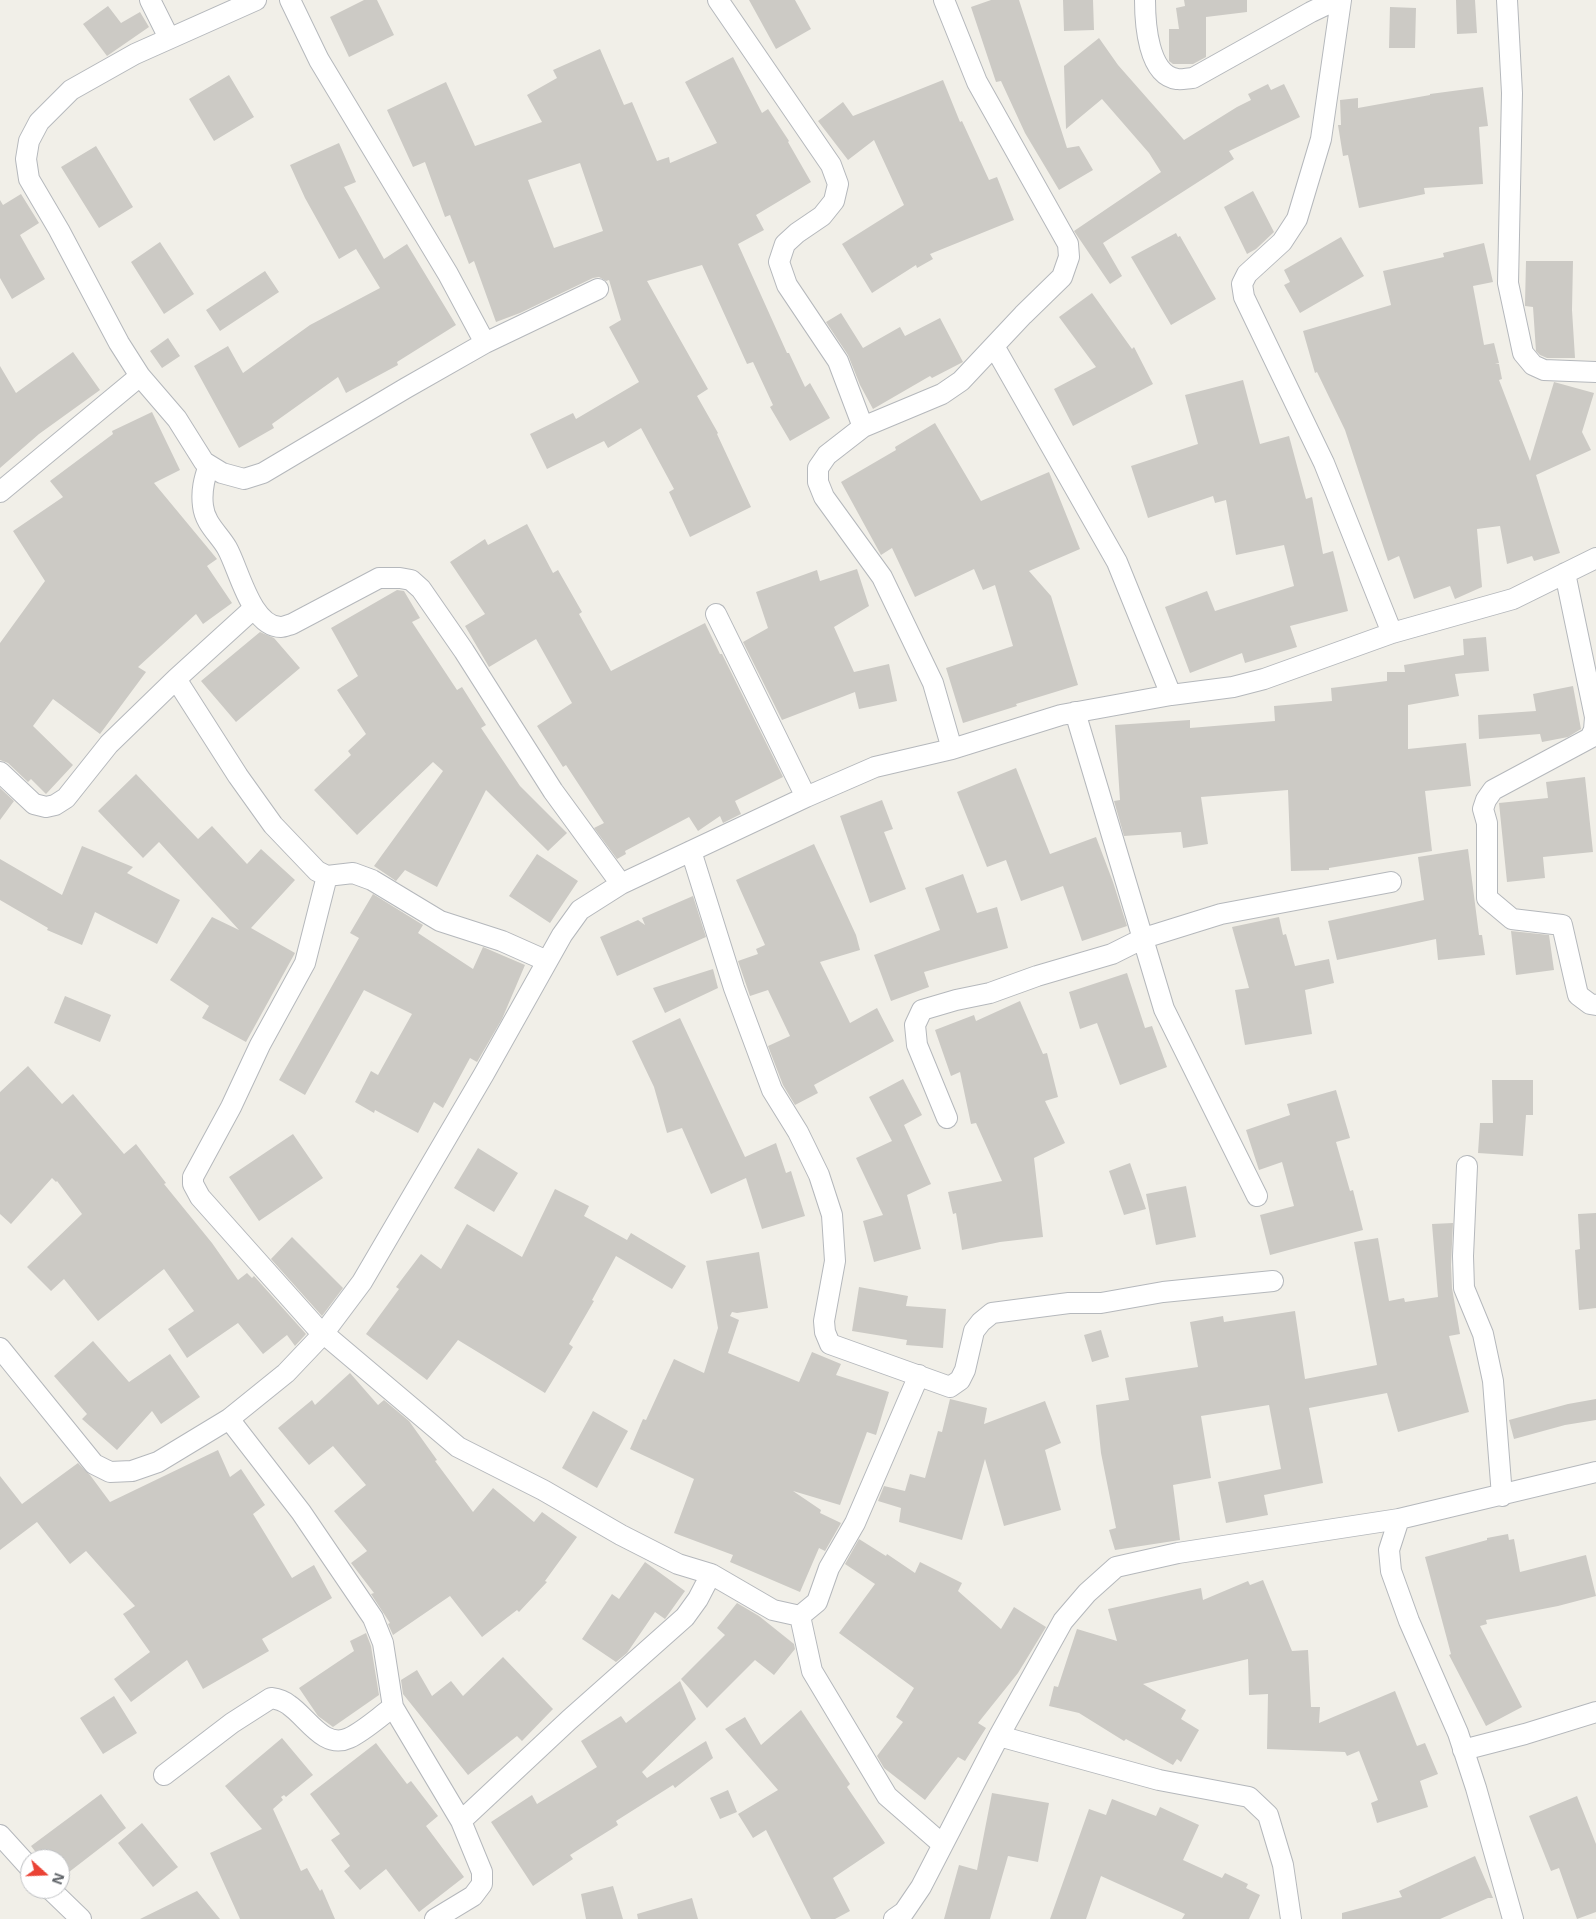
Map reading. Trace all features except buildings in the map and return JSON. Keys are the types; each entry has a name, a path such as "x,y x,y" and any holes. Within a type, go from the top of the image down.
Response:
{"street":[{"path":"150,0 170,38"},
{"path":"256,0 135,54 71,90 39,122 29,141 26,160 29,179 120,343 140,376 176,419 204,462 222,474 244,478 263,473 485,343 598,289"},
{"path":"290,0 319,60 448,274 485,343"},
{"path":"718,0 832,165 838,184 834,201 822,216 785,244 778,262 787,284 838,361 863,427"},
{"path":"944,0 977,82 1068,244 1069,257 1062,277 962,381 942,394 863,427 827,455 818,468 818,482 824,497 882,577 933,683 952,749"},
{"path":"1145,0 1145,20 1154,62 1165,74 1177,80 1193,78 1336,0"},
{"path":"1341,0 1321,139 1297,219 1282,242 1247,274 1242,284 1244,297 1324,463 1392,633"},
{"path":"1507,0 1512,93 1508,283 1523,353 1533,365 1544,370 1596,372"},
{"path":"994,346 1117,562 1170,695"},
{"path":"0,492 140,376"},
{"path":"209,465 202,486 203,508 209,525 227,547 253,609 266,621 280,627 292,624 379,578 411,580 421,589 464,650 553,791 621,884"},
{"path":"0,1348 94,1464 110,1472 132,1471 158,1462 229,1419 286,1373 323,1334 362,1282 484,1074 562,935 580,910 621,884 806,796 875,768 952,749 1061,715 1170,695 1233,687 1264,679 1392,633 1513,600 1596,558"},
{"path":"1565,573 1595,718 1594,730 1590,738 1494,790 1486,800 1483,809 1487,823 1487,898 1512,919 1562,925 1578,995 1590,1004 1596,1005"},
{"path":"0,772 34,804 46,807 56,805 66,798 110,744 176,679 253,609"},
{"path":"716,614 806,796"},
{"path":"176,679 228,760 274,825 317,871 328,876 353,873 372,880 440,921 502,941 547,961"},
{"path":"1075,712 1164,1009 1257,1196"},
{"path":"690,851 734,988 772,1090 798,1132 819,1175 832,1215 835,1260 824,1321 825,1332 830,1344 950,1386 956,1384 965,1370 974,1331 992,1313 1069,1303 1101,1304 1163,1292 1273,1281"},
{"path":"328,876 305,963 260,1045 231,1108 193,1177 193,1184 200,1197 323,1334 458,1447 543,1490 621,1535 678,1564 711,1574 773,1610 800,1616"},
{"path":"947,1118 917,1045 915,1026 922,1010 990,993 1037,976 1112,954 1144,938 1221,914 1391,882"},
{"path":"1467,1166 1463,1256 1464,1288 1483,1334 1492,1381 1502,1496"},
{"path":"800,1616 818,1602 829,1568 855,1522 919,1375"},
{"path":"229,1419 301,1512 373,1618 383,1643 393,1707 460,1821 482,1872 482,1884 473,1896 435,1919"},
{"path":"901,1917 921,1887 999,1736 1063,1621 1087,1593 1116,1567 1178,1553 1399,1520 1596,1472"},
{"path":"1399,1520 1390,1550 1391,1571 1408,1621 1458,1733 1476,1788 1509,1917"},
{"path":"460,1821 568,1720 685,1617 698,1599 711,1574"},
{"path":"800,1616 812,1671 882,1788 887,1796 942,1844"},
{"path":"164,1775 232,1723 271,1698 281,1700 289,1705 328,1739 337,1742 349,1738 393,1707"},
{"path":"1463,1750 1525,1734 1596,1712"},
{"path":"999,1736 1159,1780 1249,1797 1268,1816 1283,1865 1291,1919"},
{"path":"0,1835 20,1857"},
{"path":"60,1899 81,1919"}]}
